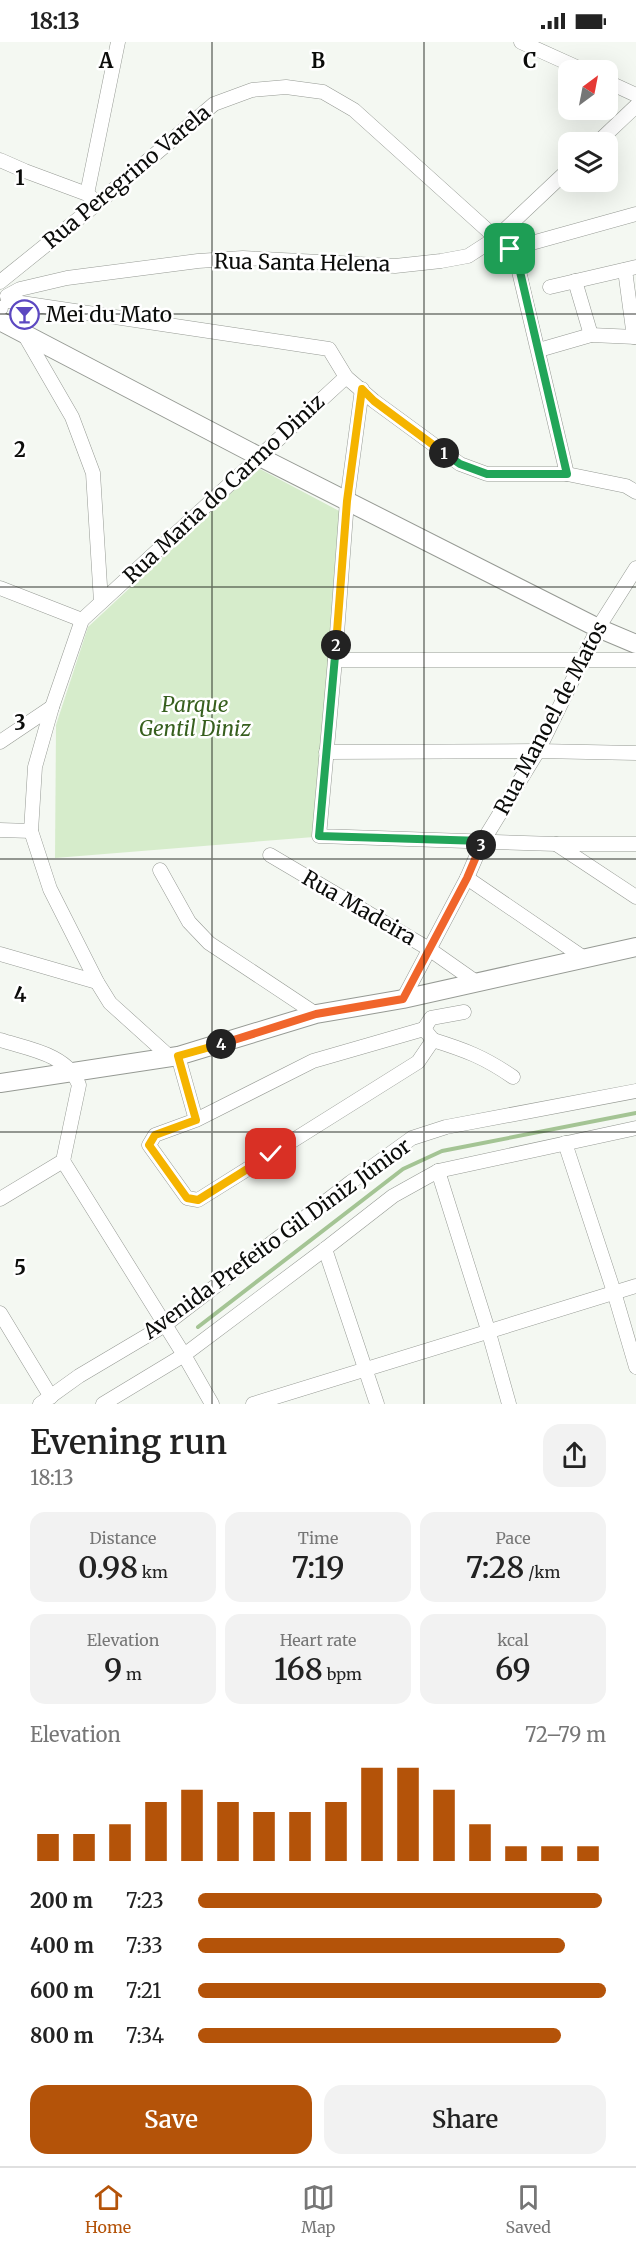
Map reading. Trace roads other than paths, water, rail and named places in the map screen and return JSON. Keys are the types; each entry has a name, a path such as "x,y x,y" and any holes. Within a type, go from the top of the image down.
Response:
{"main road":[{"path":"5,303 24,334 258,456 598,628 636,644"},
{"path":"0,1083 175,1057 316,1014 403,999 636,947"}],"street":[{"path":"87,194 118,42"},
{"path":"521,42 561,60"},
{"name":"Rua Peregrino Varela","path":"5,277 98,204 214,104 252,90 286,87 323,92 354,110 510,249"},
{"path":"618,87 636,95"},
{"path":"608,132 636,105"},
{"path":"0,160 87,194 98,204"},
{"name":"Rua Santa Helena","path":"5,303 67,278 198,261 243,258 395,266 468,256 496,238 558,179"},
{"path":"567,474 518,263 510,249 636,214"},
{"path":"539,350 591,335 635,337 630,268 550,287"},
{"path":"5,277 5,303 329,349 346,377 374,401 460,464 487,474 567,474 626,486 636,492"},
{"path":"575,281 591,335"},
{"path":"24,334 72,417 93,473 101,602"},
{"name":"Rua Maria do Carmo Diniz","path":"82,620 346,377"},
{"path":"362,389 347,501 319,836 556,844 636,844"},
{"name":"Rua Manoel de Matos","path":"403,999 467,878 483,841 538,751 598,628 636,568"},
{"path":"0,588 82,620 52,707 35,767 32,831 50,889 97,982 110,1003 175,1057 196,1120"},
{"path":"335,660 636,660"},
{"path":"0,742 52,707"},
{"path":"326,752 636,753"},
{"path":"0,830 32,831"},
{"path":"556,844 636,897"},
{"name":"Rua Madeira","path":"270,855 429,949 476,982"},
{"path":"160,870 189,922 209,943 316,1014"},
{"path":"467,878 584,958"},
{"path":"0,954 97,982"},
{"path":"464,1012 431,1018 428,1034 418,1062 198,1200 187,1198 149,1145 155,1135 196,1120 313,1061 428,1034 492,1062 513,1077"},
{"path":"0,1040 54,1057 75,1073 78,1085 63,1161 212,1404"},
{"name":"Avenida Prefeito Gil Diniz Júnior","path":"45,1401 79,1376 165,1325 412,1138 446,1127 636,1091"},
{"name":"Avenida Prefeito Gil Diniz Júnior","path":"103,1404 184,1355 393,1196 438,1171 636,1128"},
{"path":"565,1143 636,1367"},
{"path":"0,1199 63,1161"},
{"path":"438,1171 509,1404"},
{"path":"325,1249 377,1404"},
{"path":"253,1404 636,1286"},
{"path":"0,1312 45,1401"}],"waterway":[{"path":"198,1327 403,1169 442,1151 636,1113"}],"place":[{"name":"Mei du Mato","path":"25,315"}],"park label":[{"name":"Parque Gentil Diniz","path":"195,717"}]}
